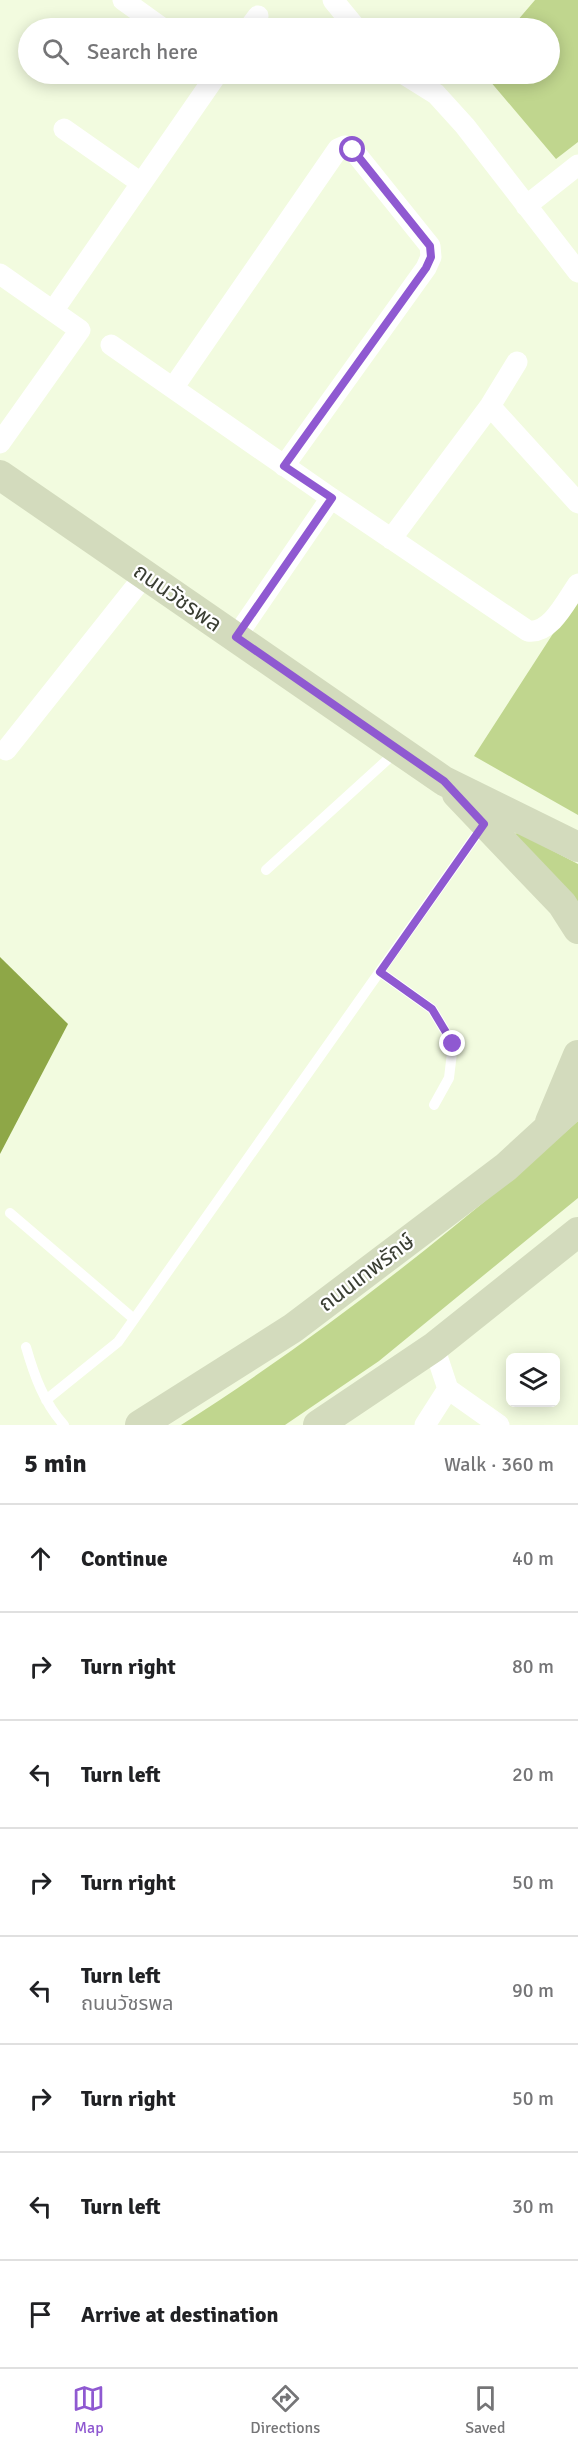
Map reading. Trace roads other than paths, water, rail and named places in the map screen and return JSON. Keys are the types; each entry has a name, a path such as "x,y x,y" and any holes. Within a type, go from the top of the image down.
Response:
{"street":[{"path":"123,0 148,18"},
{"path":"333,0 348,18"},
{"path":"53,311 210,84"},
{"path":"420,84 436,94 465,126 578,272"},
{"path":"64,129 141,183"},
{"path":"173,388 338,150 345,146 353,150 430,246 431,257 426,268 284,466"},
{"path":"526,206 578,165"},
{"path":"0,274 80,330 0,443"},
{"path":"111,345 284,466 528,631 536,632 546,628 578,584"},
{"path":"391,539 490,406 517,362"},
{"path":"490,406 578,503"},
{"name":"ถนนวัชรพล","path":"0,475 444,781 578,847"},
{"path":"236,637 332,498"},
{"path":"6,750 146,575"},
{"name":"ถนนวัชรพล","path":"444,781 562,903 578,930"},
{"path":"548,1128 578,1055"},
{"name":"ถนนเทพรักษ์","path":"140,1425 293,1328 507,1167 578,1101"},
{"path":"318,1425 434,1347 578,1232"},
{"path":"434,1347 448,1389 499,1425"},
{"path":"424,1425 448,1389"}],"lane":[{"path":"266,870 400,749"},
{"path":"46,1400 118,1342 484,824"},
{"path":"380,972 432,1009 453,1044 449,1078 434,1105"},
{"path":"10,1213 134,1319"},
{"path":"26,1347 46,1400 63,1425"}]}
